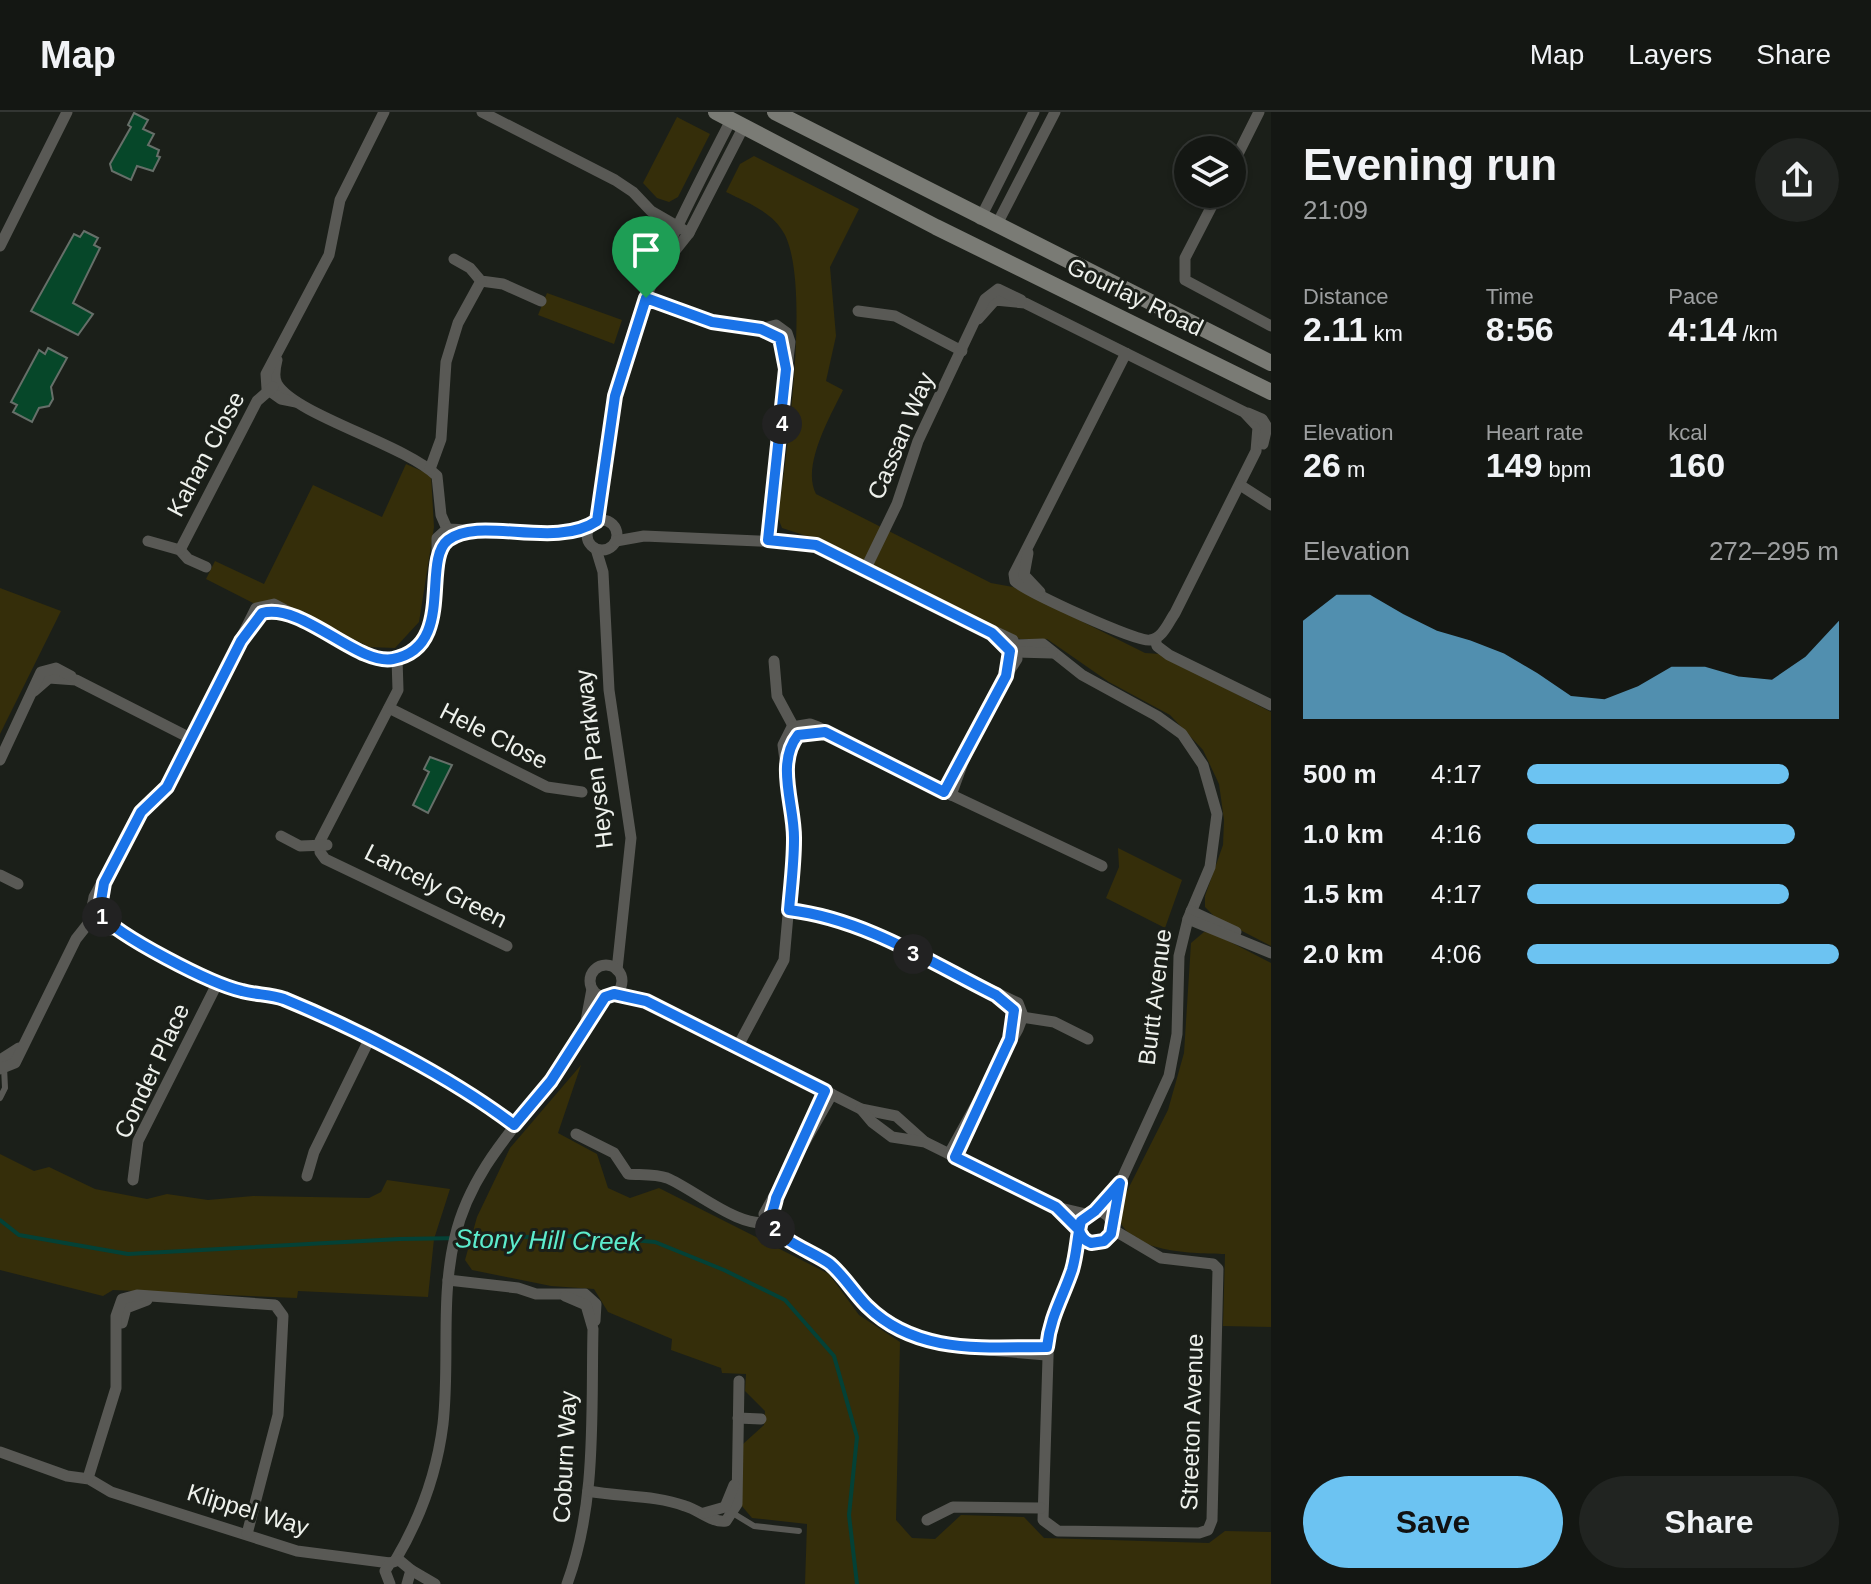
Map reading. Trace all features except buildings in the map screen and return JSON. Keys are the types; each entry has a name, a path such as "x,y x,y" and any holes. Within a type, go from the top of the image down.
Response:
{"main road":[{"name":"Gourlay Road","path":"775,112 980,219 1271,363"},
{"name":"Gourlay Road","path":"735,116 976,247 1271,392"},
{"path":"976,247 980,219"},
{"path":"976,247 996,226"}],"street":[{"path":"0,246 67,112"},
{"path":"2,1064 24,1041 94,915 104,883 141,812 167,787 241,641 262,613 290,615 379,659 397,658 418,645 426,633 433,613 438,564 449,534 441,515 440,483 430,469 272,387 279,352 329,255 340,200 384,112"},
{"path":"482,112 615,180 633,192 651,211 689,233"},
{"path":"980,219 1034,112"},
{"path":"996,226 1055,112"},
{"path":"1246,138 1259,112"},
{"path":"603,546 603,492 615,396 646,298 677,226 735,116"},
{"path":"657,273 689,233 735,116"},
{"path":"1211,208 1185,258 1185,280 1271,326"},
{"path":"454,259 470,268 481,281 503,284 541,301"},
{"path":"430,469 441,439 446,362 458,323 481,281"},
{"path":"646,298 712,322 761,329 780,338 786,369 768,540"},
{"name":"Cassan Way","path":"865,570 897,504 918,441 978,319 995,300 1025,303 1244,412 1258,427 1256,451 1158,642"},
{"path":"858,311 895,316 962,351"},
{"path":"1126,353 1031,540 1024,575 1043,595 1127,636 1158,642 1182,660 1271,705"},
{"name":"Kahan Close","path":"180,550 257,401 272,387"},
{"path":"1238,488 1269,504"},
{"path":"603,524 603,546"},
{"path":"561,534 603,524 644,536 807,543 992,633 1014,650 1006,676 948,794"},
{"path":"449,534 474,531 561,534 603,546 644,536"},
{"name":"Kahan Close","path":"148,541 180,550 188,559 206,567"},
{"name":"Heysen Parkway","path":"592,989 591,974 602,965 618,938 625,913 631,838 609,690 603,546"},
{"name":"Burtt Avenue","path":"1014,650 1053,653 1105,690 1157,716 1182,734 1203,765 1217,814 1210,867 1189,915 1179,956 1177,1034 1169,1076 1120,1183 1111,1224 1100,1243"},
{"path":"281,836 300,846 323,846 398,690 397,658"},
{"path":"774,661 777,696 795,731"},
{"path":"0,760 34,691 49,678 76,680 192,739"},
{"name":"Hele Close","path":"389,708 547,787 582,792"},
{"path":"795,731 825,732 1102,866"},
{"path":"742,1048 784,960 795,836 783,745 795,731"},
{"name":"Lancely Green","path":"323,846 345,865 507,946"},
{"path":"0,875 18,884"},
{"path":"789,910 827,915 860,927 996,995 1019,1016 1054,1022 1088,1039"},
{"path":"94,915 117,931 218,982 244,992 283,999 369,1040 485,1105 512,1128"},
{"path":"1189,915 1271,953"},
{"name":"Heysen Parkway","path":"618,938 619,975"},
{"path":"602,965 619,975 646,1001"},
{"path":"388,1580 392,1562 413,1530 437,1461 443,1422 447,1285 460,1219 482,1171 551,1081 585,1026 610,995 619,975"},
{"name":"Conder Place","path":"133,1180 138,1141 218,982"},
{"path":"585,1026 592,989 646,1001 861,1109 892,1137 925,1142"},
{"path":"952,1155 1019,1016"},
{"path":"307,1176 314,1152 369,1040"},
{"path":"765,1221 829,1092"},
{"path":"861,1109 896,1116 925,1142 1056,1207 1080,1232 1100,1243 1071,1272"},
{"path":"576,1134 614,1153 628,1174 664,1177 736,1215 765,1221 790,1242 832,1266 867,1307 903,1332 953,1347 1046,1351"},
{"name":"Burtt Avenue","path":"1080,1232 1091,1212 1120,1183"},
{"name":"Streeton Avenue","path":"1041,1508 1043,1520 1058,1531 1199,1533 1208,1530 1212,1520 1218,1269 1213,1264 1176,1263 1134,1245 1111,1224 1091,1212 1056,1207"},
{"path":"927,1520 953,1507 1041,1508 1046,1351 1052,1315 1071,1272 1080,1232"},
{"name":"Streeton Avenue","path":"1100,1243 1134,1245"},
{"name":"Coburn Way","path":"447,1285 565,1296 586,1305 593,1329 588,1496 582,1544 567,1584"},
{"path":"0,1452 57,1470 89,1473 116,1388 118,1333 126,1308 151,1299 275,1305 281,1310 278,1415 244,1533"},
{"path":"588,1496 666,1501 704,1513 730,1511 736,1477 739,1381"},
{"path":"738,1418 761,1419"},
{"name":"Klippel Way","path":"89,1473 123,1493 297,1551 361,1561 392,1562 410,1567 435,1584"},
{"path":"407,1584 413,1530"},
{"name":"Klippel Way","path":"361,1561 388,1580"}],"lane":[{"path":"0,1098 5,1088 2,1064"},
{"path":"730,1511 754,1526 799,1531"}],"shaded area":[{"path":"677,117 710,134 678,197 669,202 657,198 643,183"},
{"path":"754,156 859,209 830,267 836,336 826,381 843,390 815,455 812,483 816,494 991,583 1013,587 1145,653 1160,654 1271,712 1271,946 1215,917 1205,907 1205,896 1223,845 1224,820 1219,784 1203,750 1170,715 1109,682 1047,639 1020,639 825,542 782,528 778,518 794,374 796,293 792,260 780,227 759,209 726,192 740,164"},
{"path":"547,293 622,320 614,344 538,315"},
{"path":"406,464 431,475 434,527 419,622 395,648 369,647 277,601 255,604 206,579 215,561 264,584 313,485 382,517"},
{"path":"0,588 61,611 0,734"},
{"path":"1118,848 1182,880 1165,928 1106,898 1119,867"},
{"path":"1204,932 1213,933 1271,963 1271,1327 1223,1326 1225,1254 1181,1252 1149,1245 1125,1229 1118,1217 1122,1201 1168,1110 1184,1053 1191,943"},
{"path":"581,1065 558,1133 597,1154 608,1188 630,1198 659,1188 829,1274 859,1315 900,1342 896,1520 912,1538 935,1539 961,1515 1024,1517 1044,1538 1209,1543 1225,1531 1271,1532 1271,1584 805,1584 807,1524 752,1518 741,1505 743,1444 764,1425 765,1411 745,1391 746,1374 722,1373 721,1368 671,1350 672,1339 608,1312 594,1289 551,1286 472,1270 465,1260 477,1217 510,1148"},
{"path":"0,1154 34,1171 49,1167 95,1189 147,1199 167,1194 208,1200 253,1196 369,1198 381,1192 387,1180 450,1189 434,1239 428,1297 298,1291 297,1298 113,1290 103,1296 0,1270"}],"waterway":[{"name":"Stony Hill Creek","path":"0,1220 19,1235 128,1254 399,1239 586,1236 655,1242 724,1270 785,1300 834,1356 857,1437 849,1515 857,1584"}],"route":[{"path":"646,298 615,396 597,521 589,528 561,534 474,531 446,541 438,564 433,613 426,633 418,645 397,658 379,659 290,615 269,611 262,613 241,641 167,787 141,812 104,883 99,913 117,931 218,982 244,992 283,999 369,1040 468,1093 514,1125 551,1081 605,997 614,994 646,1001 825,1091 815,1120 776,1198 771,1215 774,1228 790,1242 832,1266 867,1307 903,1332 953,1347 1015,1350 1047,1347 1055,1305 1071,1272 1081,1235 1079,1225 1083,1217 1095,1211 1120,1183 1110,1220 1111,1234 1100,1243 1091,1243 1083,1238 1081,1235 1079,1230 1056,1207 955,1157 971,1116 1010,1039 1014,1010 996,995 860,927 827,915 789,910 795,836 787,766 789,751 798,735 804,731 825,732 944,792 963,762 1006,676 1010,651 992,633 816,545 768,540 786,369 780,338 761,329 712,322 646,298"}]}
